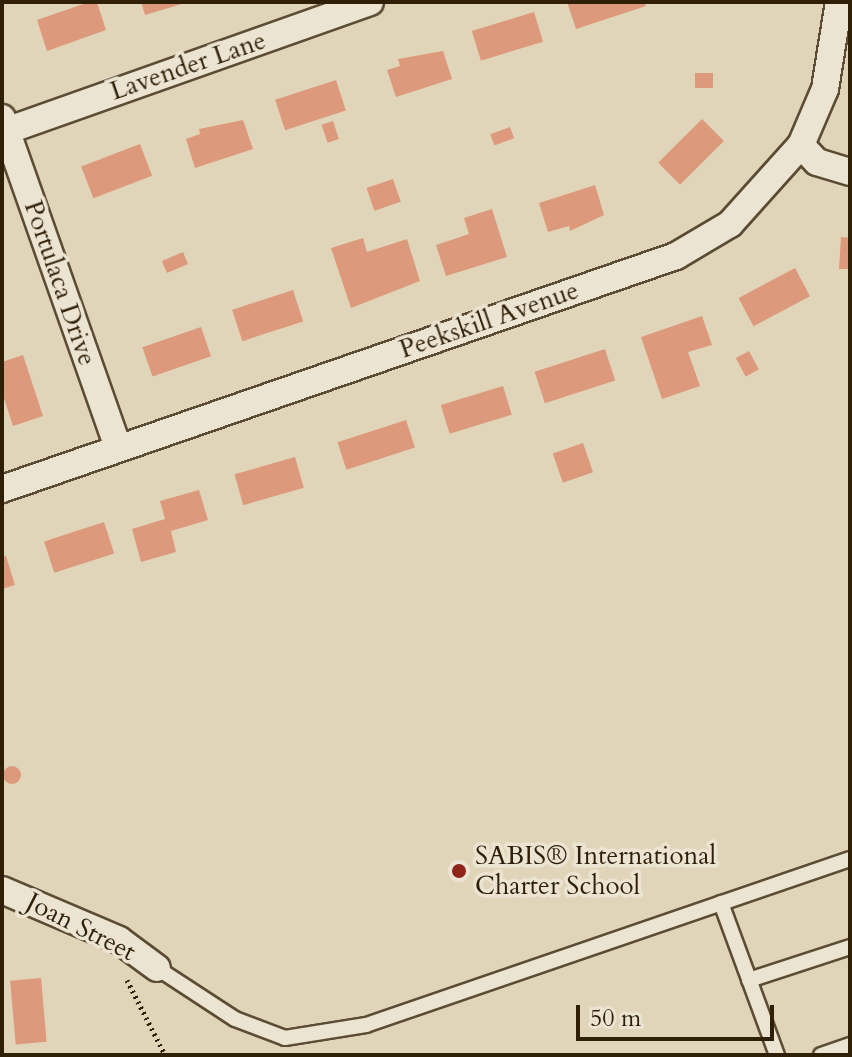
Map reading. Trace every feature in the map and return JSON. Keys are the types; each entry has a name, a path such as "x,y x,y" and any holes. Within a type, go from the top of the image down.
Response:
{"street":[{"name":"Lavender Lane","path":"4,124 370,2"},
{"name":"Peekskill Avenue","path":"2,489 676,256 730,224 801,145 825,89 839,2"},
{"name":"Portulaca Drive","path":"4,124 118,448"},
{"path":"801,145 817,162 850,172"},
{"name":"Joan Street","path":"2,890 119,940 157,968"}],"lane":[{"path":"157,968 235,1019 285,1038 366,1025 850,859"},
{"path":"721,903 777,1055"},
{"path":"749,980 850,947"},
{"path":"285,1038 287,1055"},
{"path":"821,1055 850,1045"}],"path":[{"path":"124,974 165,1055"}],"building":[{"path":"97,2 106,30 47,51 37,20"},
{"path":"141,2 185,2 185,3 145,15"},
{"path":"567,2 644,2 646,6 576,29"},
{"path":"534,12 543,42 481,61 472,31"},
{"path":"443,51 452,79 396,97 387,70 400,66 398,59"},
{"path":"695,73 713,73 713,88 695,88"},
{"path":"336,80 346,110 285,130 275,100"},
{"path":"702,119 724,141 680,185 658,163"},
{"path":"243,120 253,149 195,168 186,139 200,134 199,129"},
{"path":"333,121 339,139 327,143 322,125"},
{"path":"510,127 514,138 494,145 490,134"},
{"path":"140,144 152,176 93,198 81,167"},
{"path":"393,179 401,202 374,211 367,188"},
{"path":"595,185 604,215 570,231 569,226 548,232 539,203"},
{"path":"492,209 507,257 446,276 436,245 469,234 464,218"},
{"path":"841,237 850,238 850,269 839,269"},
{"path":"363,238 367,252 407,239 420,281 351,308 331,248"},
{"path":"183,252 188,264 167,273 162,261"},
{"path":"795,268 810,296 754,326 738,298"},
{"path":"293,290 303,321 242,341 232,310"},
{"path":"702,316 712,345 688,352 700,386 662,399 641,337"},
{"path":"201,327 211,356 152,376 142,347"},
{"path":"605,349 615,380 545,403 535,372"},
{"path":"749,351 759,370 746,377 736,358"},
{"path":"23,355 43,416 13,426 2,392 2,362"},
{"path":"503,386 512,415 450,434 441,405"},
{"path":"406,420 415,448 346,470 338,442"},
{"path":"583,443 593,472 563,483 553,453"},
{"path":"295,457 304,488 243,505 234,474"},
{"path":"199,490 208,520 171,531 176,552 141,562 132,529 165,519 160,501"},
{"path":"104,522 114,553 54,573 44,541"},
{"path":"6,556 15,585 2,589 2,557"},
{"path":"12,766 21,775 12,784 3,775"},
{"path":"41,978 47,1042 16,1044 10,981"}],"place":[{"name":"SABIS® International Charter School","path":"459,871"}]}
